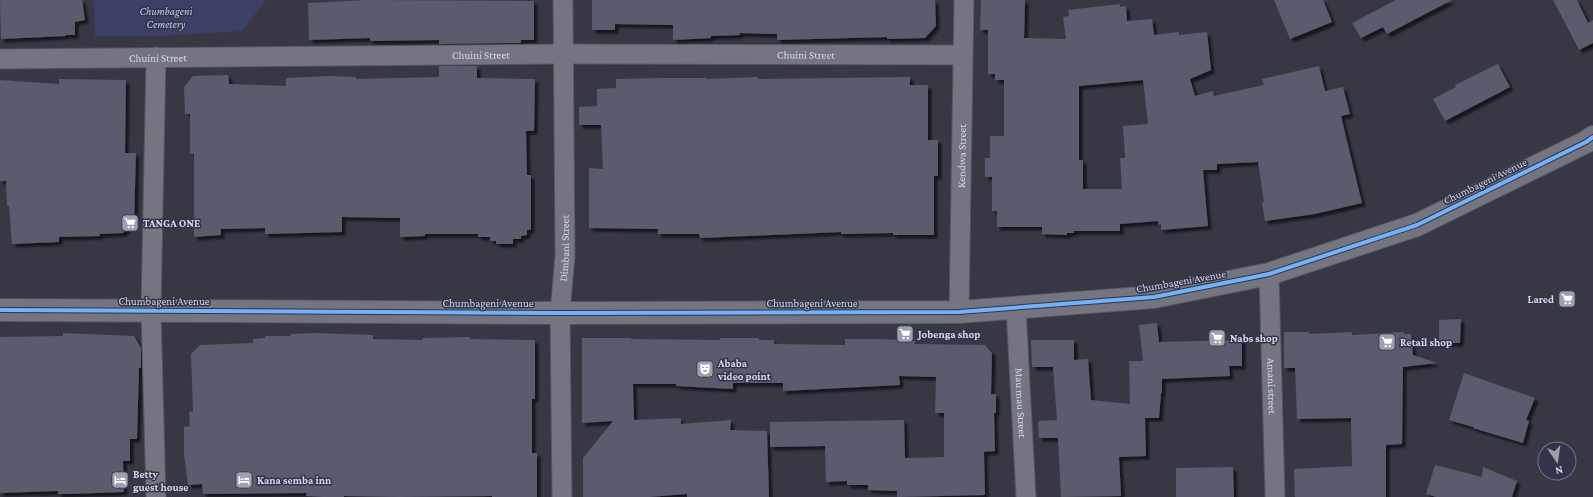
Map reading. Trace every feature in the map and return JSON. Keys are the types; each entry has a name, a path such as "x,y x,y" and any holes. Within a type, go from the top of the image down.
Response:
{"street":[{"name":"Dimbani Street","path":"562,497 560,313 565,256 563,0"},
{"name":"Kendwa Street","path":"959,312 964,0"},
{"name":"Chuini Street","path":"0,59 563,54 963,54"},
{"path":"156,57 151,310 156,497"},
{"name":"Chumbageni Avenue","path":"0,310 560,313 959,312 1154,297 1269,274 1417,225 1593,138"},
{"name":"Amani street","path":"1269,274 1275,497"},
{"name":"Mau mau Street","path":"1016,308 1026,497"}],"green space":[{"name":"Chumbageni Cemetery","path":"93,0 266,0 242,31 162,36 95,36 95,12"}],"building":[{"path":"0,0 82,0 85,20 75,22 75,35 1,39"},
{"path":"366,0 534,1 534,40 521,40 521,43 439,44 439,40 370,41 370,38 309,40 308,3"},
{"path":"592,0 935,0 936,26 925,38 887,39 887,37 777,40 777,34 739,33 740,35 673,40 673,25 615,24 615,30 592,30"},
{"path":"981,0 1025,0 1024,38 1066,39 1063,17 1069,16 1068,10 1120,4 1120,7 1126,6 1127,21 1152,19 1154,35 1179,32 1179,35 1207,32 1211,70 1190,79 1195,96 1213,91 1214,96 1264,85 1262,79 1319,66 1325,91 1343,87 1350,114 1341,116 1362,203 1315,214 1265,221 1262,202 1264,202 1258,162 1217,164 1217,170 1203,170 1208,226 1161,230 1161,224 1159,225 1158,221 1120,224 1120,231 1074,231 1074,233 1067,233 1067,235 1042,234 1042,227 997,227 997,211 992,211 992,177 985,177 985,158 990,158 990,136 1004,136 1004,80 995,80 995,74 988,74 988,30 980,30","holes":["1143,80 1148,124 1123,126 1125,158 1120,158 1122,189 1083,189 1083,160 1079,160 1079,86"]},
{"path":"1274,0 1323,0 1332,22 1290,39"},
{"path":"1396,0 1452,0 1387,34 1383,27 1361,38 1352,23"},
{"path":"1553,0 1577,0 1588,23 1593,20 1593,43 1579,50"},
{"path":"1498,64 1510,87 1445,121 1433,99 1456,87 1455,85"},
{"path":"439,66 477,66 477,78 535,79 534,131 526,131 527,175 531,175 531,230 527,230 527,235 521,236 521,239 513,239 513,244 496,244 496,241 490,241 490,237 478,237 478,234 425,234 425,236 400,237 400,218 342,217 342,232 265,234 265,228 221,229 221,235 194,237 194,154 190,154 190,114 185,114 184,87 193,76 228,75 229,84 286,86 286,78 328,76 356,77 356,79 439,77"},
{"path":"758,77 758,79 910,77 910,85 928,85 928,140 938,140 938,176 934,176 934,235 893,235 893,233 841,234 841,232 700,238 699,234 658,234 658,229 589,228 589,168 603,169 601,125 579,125 579,107 597,106 597,89 616,88 616,79 707,79"},
{"path":"59,79 126,80 125,153 136,153 134,223 123,233 99,234 100,236 59,237 59,242 12,244 9,206 7,206 6,181 0,181 0,80 59,84"},
{"path":"1461,319 1460,343 1439,343 1439,320"},
{"path":"1157,323 1159,342 1242,340 1242,366 1229,366 1230,376 1162,379 1159,418 1145,418 1146,456 1119,457 1121,496 1061,497 1058,438 1039,438 1038,421 1057,420 1053,367 1032,367 1031,340 1074,340 1074,360 1088,359 1091,400 1130,404 1129,361 1143,361 1139,325"},
{"path":"1284,332 1309,332 1309,334 1352,332 1352,335 1404,332 1404,334 1411,334 1413,355 1437,363 1403,367 1402,444 1386,445 1386,497 1295,497 1294,469 1352,466 1351,418 1297,419 1295,368 1284,368"},
{"path":"63,333 134,336 141,348 137,439 130,439 130,461 123,461 124,492 69,494 58,494 58,491 0,493 0,337 63,336"},
{"path":"314,333 373,335 373,339 423,340 423,338 470,337 470,339 535,340 535,399 532,399 532,453 537,453 537,497 323,497 306,496 307,493 203,494 202,484 188,485 184,455 184,427 190,426 189,412 193,411 191,354 200,345 253,343 253,339 265,338 265,336 291,336 291,334"},
{"path":"582,338 720,340 720,338 759,338 759,340 774,340 774,344 845,345 845,339 881,339 915,341 915,344 985,345 992,353 991,394 996,394 996,413 994,413 995,451 984,452 985,495 897,497 897,491 868,490 868,485 847,485 847,481 826,482 825,446 770,447 770,422 904,420 905,458 944,457 944,413 935,413 936,377 899,376 900,385 783,391 783,383 733,383 733,389 676,386 676,384 633,384 634,420 681,418 681,424 731,420 730,430 767,431 769,497 687,497 687,494 649,497 583,497 583,458 613,421 582,423"},
{"path":"1464,373 1535,398 1526,420 1529,421 1523,443 1449,420"},
{"path":"1435,465 1482,477 1483,467 1517,481 1512,497 1436,497 1426,494"},
{"path":"1233,467 1234,497 1176,497 1176,468"}],"cycle path":[{"path":"0,310 560,313 959,312 1154,297 1269,274 1417,225 1586,142 1593,137"}],"place":[{"name":"TANGA ONE","path":"130,223"},
{"name":"Lared","path":"1567,299"},
{"name":"Jobenga shop","path":"905,334"},
{"name":"Nabs shop","path":"1217,338"},
{"name":"Retail shop","path":"1387,342"},
{"name":"Ababa video point","path":"705,369"},
{"name":"Betty guest house","path":"120,480"},
{"name":"Kana semba inn","path":"244,480"}]}
